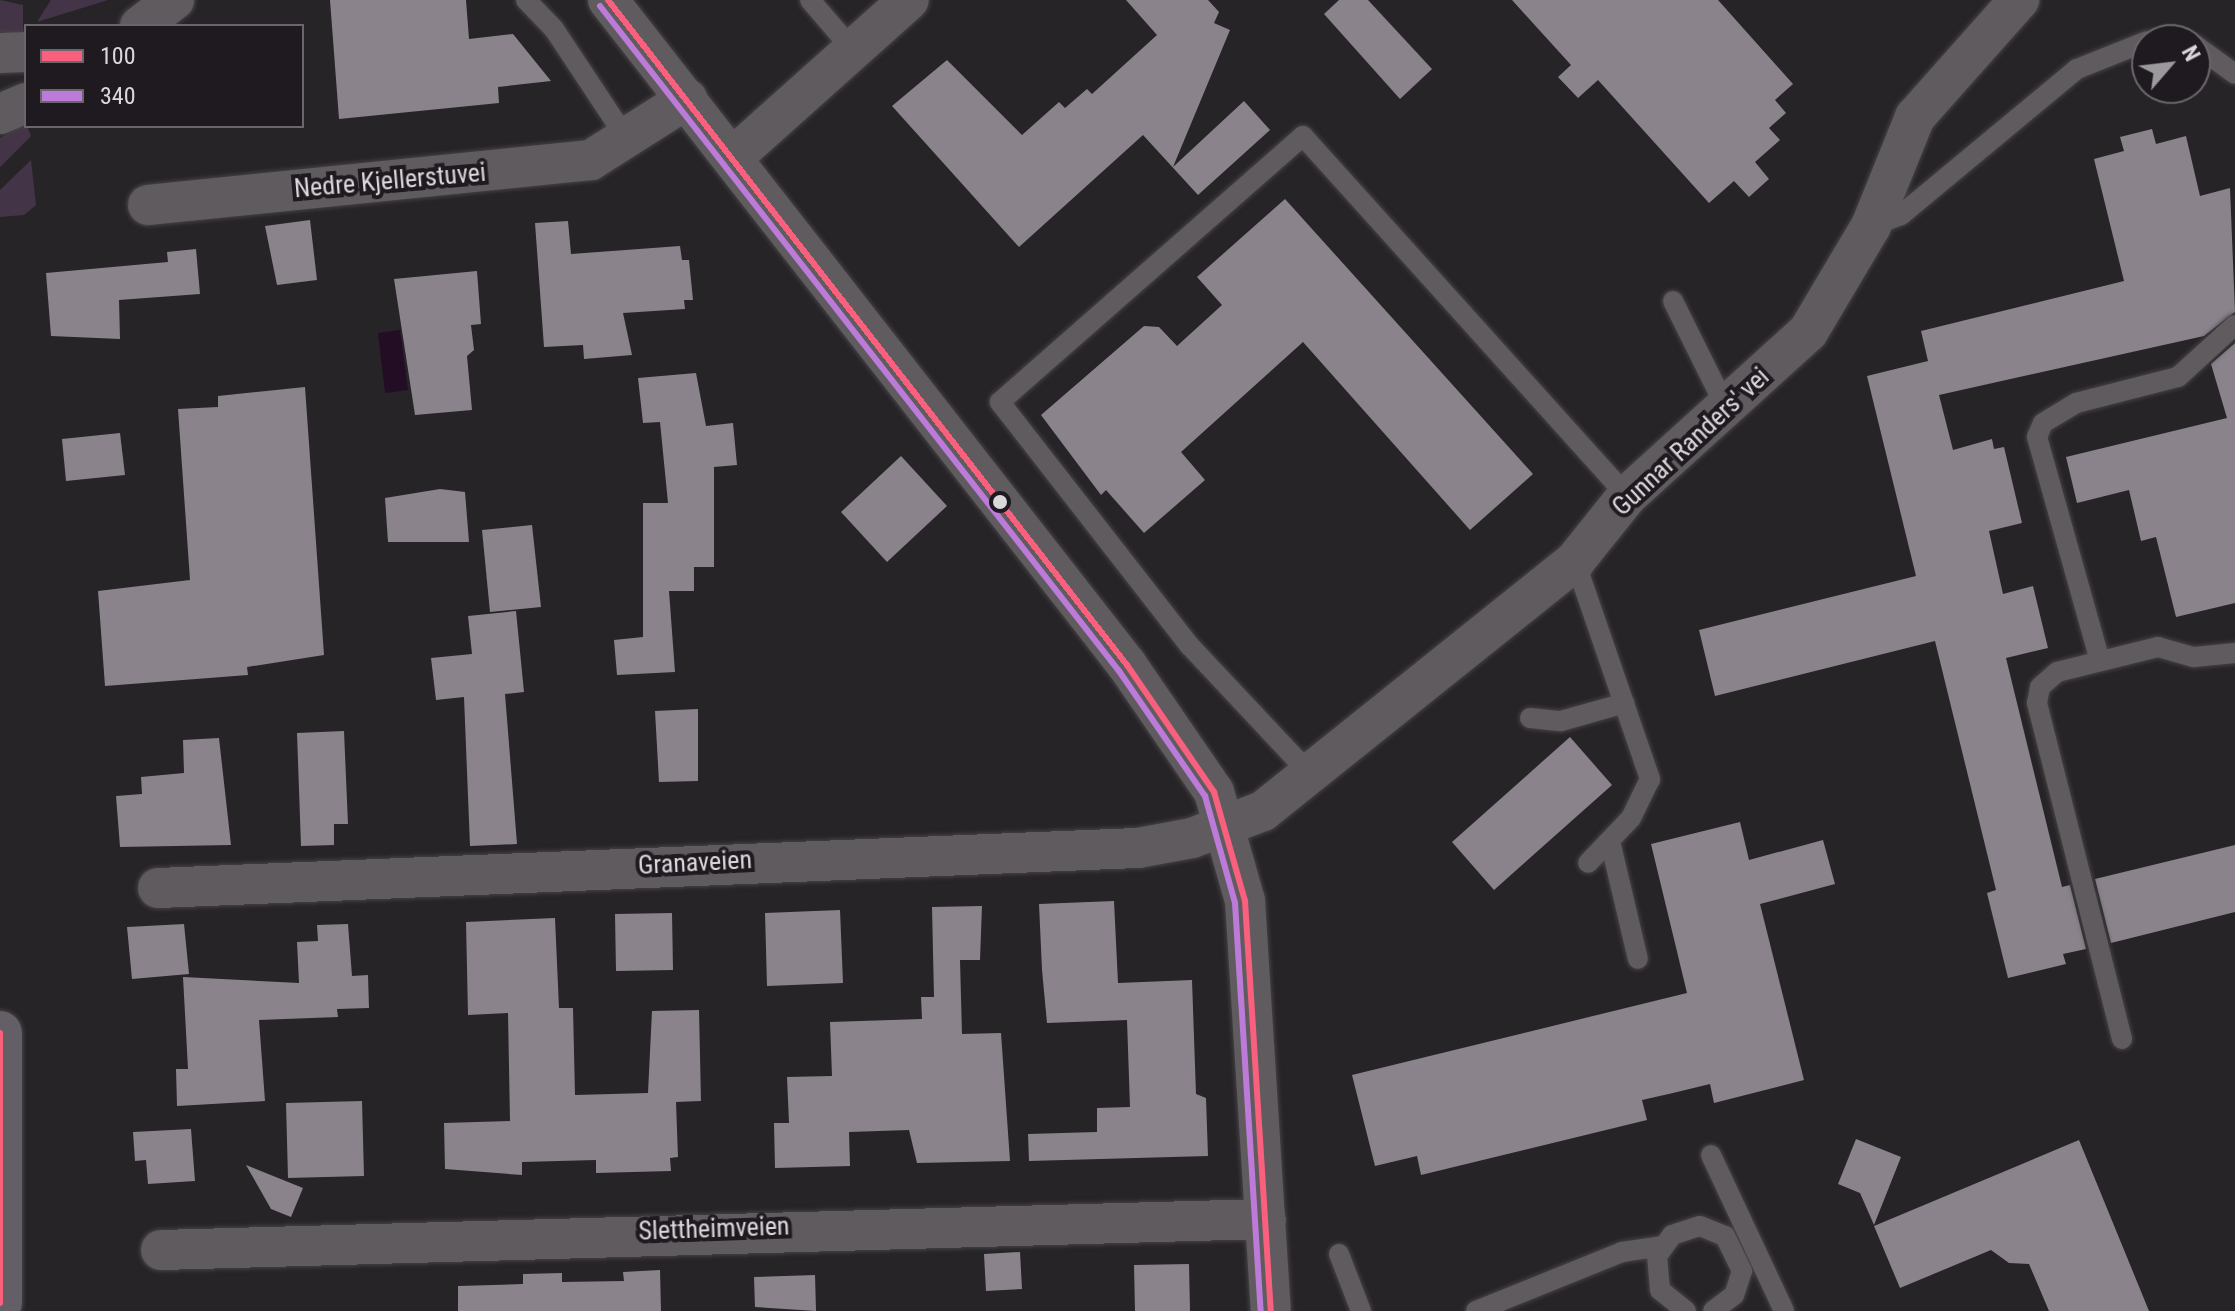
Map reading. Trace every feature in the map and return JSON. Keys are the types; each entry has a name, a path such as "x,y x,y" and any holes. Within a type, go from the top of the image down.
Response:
{"highway":[{"path":"0,1033 0,1303"}],"street":[{"path":"143,24 174,0"},
{"path":"608,0 1159,707 1228,827 1249,935 1271,1311"},
{"path":"732,158 909,0"},
{"name":"Gunnar Randers' vei","path":"1228,827 1313,777 1575,561 1627,496 1727,410 1808,332 1871,226 1915,117 2019,0"},
{"path":"0,53 24,52"},
{"name":"Nedre Kjellerstuvei","path":"148,205 591,160 628,141 687,99"},
{"path":"0,114 24,104"},
{"name":"Granaveien","path":"158,888 1071,852 1169,843 1228,827"},
{"name":"Slettheimveien","path":"161,1250 1266,1219"}],"lane":[{"path":"526,0 554,29 628,141"},
{"path":"810,0 853,50"},
{"path":"1871,226 1901,215 2077,69 2131,48"},
{"path":"2211,57 2235,74"},
{"path":"1313,777 1189,645 1000,402 1303,136 1627,496"},
{"path":"1673,301 1727,410"},
{"path":"2100,661 2037,437 2043,423 2076,403 2178,377 2235,325"},
{"path":"1575,561 1650,779 1631,818 1588,863"},
{"path":"2122,1039 2037,703 2040,687 2057,672 2158,647 2194,657 2235,653"},
{"path":"1530,718 1561,721 1625,703"},
{"path":"1610,841 1638,959"},
{"path":"1711,1155 1743,1247 1784,1311"},
{"path":"1476,1311 1622,1252 1662,1246 1700,1226 1743,1247"},
{"path":"1662,1246 1654,1271 1660,1290 1686,1311"},
{"path":"1713,1311 1739,1286 1743,1247"},
{"path":"1339,1254 1361,1311"}],"shaded area":[{"path":"0,0 23,5 23,36 0,32"},
{"path":"51,0 108,0 37,22"},
{"path":"24,124 31,136 0,167 0,138"},
{"path":"31,160 36,205 24,215 0,217 0,190"},
{"path":"400,330 408,390 385,393 378,333"}],"building":[{"path":"330,0 466,0 469,39 513,34 551,81 498,87 499,103 339,119"},
{"path":"1126,0 1208,0 1219,12 1214,23 1230,30 1173,167 1244,101 1270,130 1198,195 1143,135 1019,247 892,106 947,60 1022,135 1059,102 1065,108 1087,89 1092,94 1157,35"},
{"path":"1339,0 1368,0 1432,69 1400,99 1324,14"},
{"path":"1512,0 1718,0 1793,84 1775,100 1786,113 1769,128 1780,140 1755,162 1769,179 1749,197 1734,181 1709,203 1598,80 1578,98 1558,77 1571,65"},
{"path":"2152,129 2156,144 2186,136 2200,196 2230,188 2235,312 2204,336 1939,395 1953,450 1992,439 1994,449 2004,447 2022,523 1989,531 2003,594 2033,586 2048,648 2006,658 2062,887 2070,885 2086,949 2063,954 2066,964 2008,978 1987,893 1996,890 1935,641 1715,696 1699,630 1916,576 1867,376 1928,361 1921,331 2124,281 2094,159 2124,151 2120,137"},
{"path":"1285,199 1533,474 1470,530 1303,342 1181,452 1205,480 1144,533 1106,490 1101,495 1041,415 1144,326 1159,327 1177,346 1222,305 1197,277"},
{"path":"310,220 317,280 277,285 265,226"},
{"path":"568,221 571,254 680,246 682,260 689,260 693,300 684,300 685,309 623,313 632,355 584,359 583,345 544,347 535,223"},
{"path":"196,249 200,294 119,300 120,339 51,336 46,273 168,262 167,252"},
{"path":"477,271 481,324 471,325 474,350 467,356 472,410 415,415 394,279"},
{"path":"2235,343 2235,603 2176,617 2156,537 2141,541 2129,490 2077,503 2066,457 2227,418 2211,364"},
{"path":"696,373 706,426 733,423 737,465 714,467 714,567 694,567 694,591 669,591 675,672 617,675 614,640 643,637 643,503 668,503 660,422 643,423 638,378"},
{"path":"305,387 324,655 247,667 248,675 105,686 98,591 190,580 178,409 218,407 218,396"},
{"path":"120,433 125,475 66,481 62,439"},
{"path":"901,456 947,506 887,562 841,512"},
{"path":"440,489 465,492 469,542 388,542 385,498"},
{"path":"532,525 541,607 490,612 482,530"},
{"path":"516,611 524,692 505,694 517,844 470,846 464,697 436,700 431,658 472,654 468,616"},
{"path":"698,709 698,781 659,782 655,711"},
{"path":"344,731 348,824 334,824 334,845 301,846 297,733"},
{"path":"1570,737 1612,785 1494,890 1452,842"},
{"path":"219,738 231,845 120,847 116,796 142,794 141,777 184,773 183,740"},
{"path":"1740,822 1749,860 1823,840 1835,884 1760,904 1804,1080 1714,1103 1710,1084 1642,1100 1647,1120 1421,1175 1417,1156 1375,1166 1352,1075 1687,993 1651,844"},
{"path":"2235,845 2235,912 2111,943 2095,879"},
{"path":"1114,901 1118,983 1192,980 1196,1094 1206,1098 1208,1156 1029,1161 1028,1134 1097,1132 1097,1108 1130,1107 1127,1020 1047,1023 1042,970 1039,904"},
{"path":"982,906 980,960 960,960 962,1034 1001,1033 1010,1161 917,1163 909,1130 849,1132 850,1166 775,1168 774,1123 789,1123 787,1077 832,1076 830,1022 922,1019 921,997 934,997 932,907"},
{"path":"840,910 843,983 767,986 765,913"},
{"path":"672,913 673,970 616,971 615,914"},
{"path":"555,918 559,1008 573,1008 575,1095 648,1093 652,1011 699,1010 701,1101 676,1102 678,1157 670,1158 671,1171 596,1173 596,1160 522,1162 522,1175 445,1169 444,1123 510,1121 508,1013 468,1015 466,922"},
{"path":"184,924 189,974 132,979 127,927"},
{"path":"348,924 352,976 368,975 369,1008 337,1009 338,1017 259,1020 265,1101 177,1106 176,1069 188,1069 183,977 299,983 297,942 318,941 317,925"},
{"path":"362,1101 364,1176 288,1178 286,1103"},
{"path":"191,1129 195,1181 148,1184 146,1160 135,1161 133,1132"},
{"path":"1856,1139 1901,1157 1874,1225 1860,1193 1838,1184"},
{"path":"2079,1140 2149,1311 2049,1311 2029,1264 2009,1263 1991,1250 1900,1288 1874,1226"},
{"path":"246,1165 303,1188 291,1217 271,1209"},
{"path":"1020,1252 1022,1289 986,1291 984,1254"},
{"path":"1189,1264 1190,1311 1135,1311 1134,1265"},
{"path":"660,1270 661,1311 458,1311 458,1286 523,1284 523,1274 562,1273 562,1282 624,1281 623,1272"},
{"path":"815,1275 816,1311 755,1307 754,1277"}],"transit line":[{"name":"100","path":"608,0 1127,665 1214,792 1245,901 1271,1311"},
{"name":"340","path":"600,6 1119,671 1205,796 1235,903 1261,1311"},
{"name":"100","path":"0,1033 0,1303"}]}
